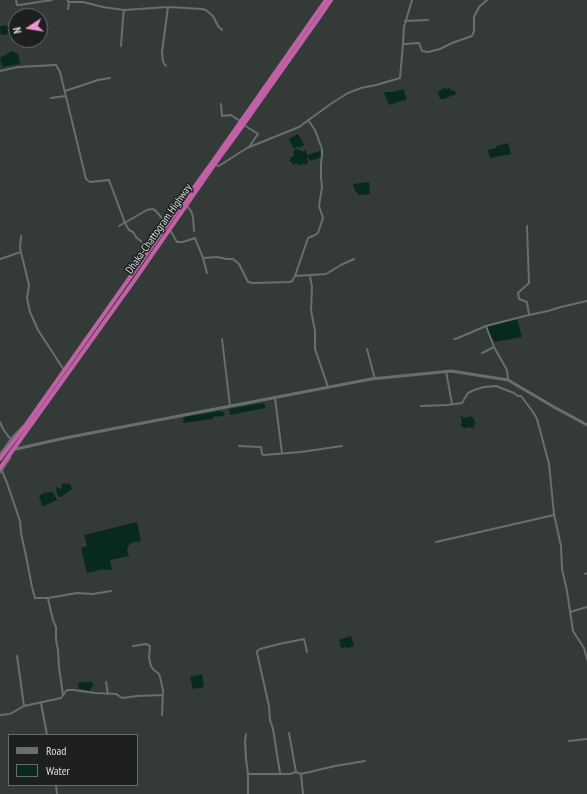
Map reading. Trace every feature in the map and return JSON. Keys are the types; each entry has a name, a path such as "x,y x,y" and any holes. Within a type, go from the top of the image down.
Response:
{"highway":[{"name":"Dhaka-Chattogram Highway","path":"0,470 64,370 118,298 124,294 326,0"},
{"name":"Dhaka-Chattogram Highway","path":"0,459 28,426 118,298 120,291 167,224 331,0"},
{"path":"120,291 120,294 124,294"}],"main road":[{"path":"16,449 65,438 328,387 375,379 446,371 508,380 554,408 587,425"},
{"path":"0,455 20,430 28,426"},
{"path":"0,470 20,444 28,426"},
{"path":"20,444 20,446 24,447"}],"street":[{"path":"16,0 17,5 52,0"},
{"path":"214,165 219,166 249,147 299,127 348,93 361,88 400,78 404,27 412,0"},
{"path":"403,44 419,43 422,51 428,52 440,49 472,36 474,31 474,17 479,8 487,0"},
{"path":"68,9 68,1 83,2 124,10 168,7 206,10 213,16 218,26 222,30"},
{"path":"166,66 163,62 162,52 168,7"},
{"path":"121,46 122,18 124,10"},
{"path":"405,21 428,20"},
{"path":"0,71 18,67 56,66 60,72 86,179 90,182 109,180 129,230 133,232 136,237 150,249"},
{"path":"64,91 98,80 110,78"},
{"path":"51,98 65,96"},
{"path":"221,104 222,116 231,115 258,134 249,147"},
{"path":"203,258 217,257 233,259 239,264 248,282 290,282 294,279 308,238 318,233 323,218 319,206 322,187 322,149 315,130 308,120"},
{"path":"186,205 192,211 194,231"},
{"path":"119,226 152,209 155,210 167,224"},
{"path":"527,226 529,284 518,293 519,298 526,302 529,315"},
{"path":"169,229 177,242 183,242 195,238 204,260 207,273"},
{"path":"21,236 20,248 29,285 27,298 32,318 64,370"},
{"path":"0,259 21,252"},
{"path":"295,276 326,274 354,259"},
{"path":"310,276 312,287 311,310 315,331 315,349 328,387"},
{"path":"454,339 486,326 529,315 548,312 561,307 587,301"},
{"path":"486,326 494,347 506,370 508,380"},
{"path":"222,339 230,406"},
{"path":"482,353 494,347"},
{"path":"367,349 375,379"},
{"path":"446,371 452,404"},
{"path":"421,406 462,403 468,393 484,387 496,386 520,396 533,412 540,428 549,464 554,514 561,546 562,569 573,630 584,648 587,659"},
{"path":"274,398 282,453"},
{"path":"0,422 11,440"},
{"path":"239,446 260,447 262,454 264,455 342,446"},
{"path":"0,470 7,483 20,521 21,533 35,598 48,598 63,594 90,594 111,591"},
{"path":"436,542 554,514"},
{"path":"48,598 57,630 56,640 63,696"},
{"path":"570,612 587,607"},
{"path":"280,773 273,729 270,720 269,706 257,658 257,651 279,644 304,639 307,652"},
{"path":"133,646 146,644 150,646 149,658 151,666 153,670 159,674 163,690 162,715"},
{"path":"17,656 24,706"},
{"path":"106,682 108,694"},
{"path":"0,715 10,714 24,706 61,698 68,690 116,694 122,698 162,695"},
{"path":"41,703 47,734"},
{"path":"289,733 296,772"},
{"path":"246,734 248,794"},
{"path":"568,741 587,739"},
{"path":"248,774 290,774 296,772 301,774 365,761"},
{"path":"301,774 303,794"}],"water":[{"path":"0,26 8,26 8,34 1,35"},
{"path":"12,51 18,54 20,64 2,67 0,58"},
{"path":"444,88 451,88 450,90 454,90 456,94 446,99 440,99 438,92"},
{"path":"403,89 407,99 389,105 384,92 394,92"},
{"path":"298,134 304,145 299,148 298,146 294,149 289,139"},
{"path":"508,143 511,154 490,158 488,150"},
{"path":"296,149 302,152 306,150 307,155 320,151 321,157 311,161 307,156 307,164 298,165 297,163 293,165 292,162 289,162 291,159 290,157 293,157 293,152"},
{"path":"369,182 370,194 359,195 354,189 353,184"},
{"path":"517,318 522,337 494,342 486,327"},
{"path":"263,403 265,408 230,415 229,409"},
{"path":"221,411 225,414 220,417 215,416 212,419 183,423 184,417"},
{"path":"460,416 464,418 471,416 472,418 473,417 475,423 473,428 462,427 462,419"},
{"path":"63,483 70,484 72,489 59,497 56,487 60,489"},
{"path":"53,492 57,500 44,506 42,505 39,496 44,493"},
{"path":"137,522 141,541 131,543 128,546 127,550 129,556 110,560 112,570 103,569 87,573 81,548 87,546 84,535"},
{"path":"351,636 354,646 347,648 345,647 342,649 341,646 339,646 339,640"},
{"path":"202,674 204,687 193,689 190,677"},
{"path":"92,682 93,685 90,691 79,689 78,683"}]}
